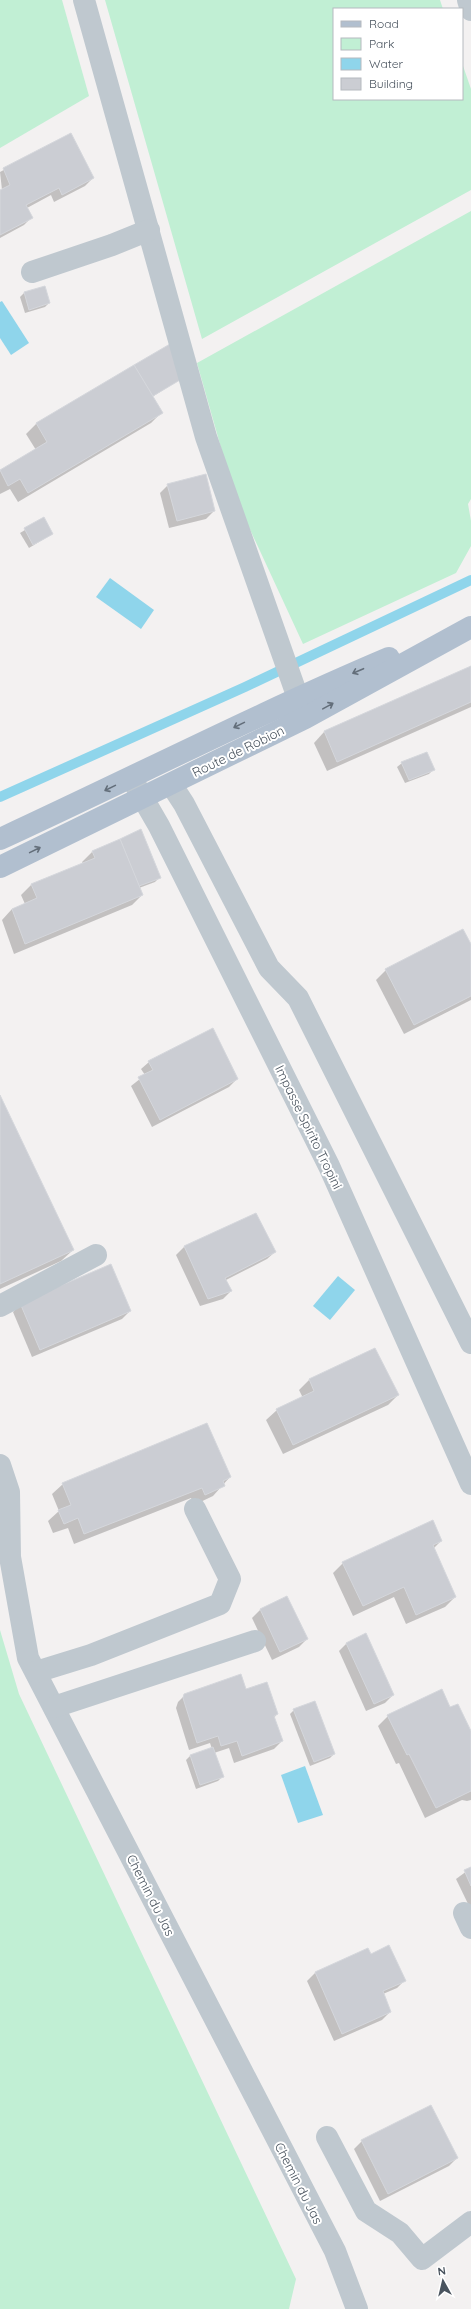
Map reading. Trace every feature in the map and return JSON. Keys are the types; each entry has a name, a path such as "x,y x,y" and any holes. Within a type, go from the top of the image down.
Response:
{"main road":[{"name":"Route de Robion","path":"0,839 131,778 297,697 471,623"},
{"name":"Route de Robion","path":"0,867 305,718 471,626"}],"street":[{"path":"84,0 206,437 305,718"},
{"path":"468,0 471,10"},
{"path":"32,272 112,245 149,230"},
{"name":"Impasse Spirito Tropini","path":"131,778 159,826 329,1166 471,1484"},
{"path":"171,784 184,804 269,968 298,998 471,1343"},
{"path":"0,1306 96,1255"},
{"name":"Chemin du Jas","path":"0,1465 9,1492 5,1559 28,1658 335,2251 357,2309"},
{"path":"36,1672 91,1655 220,1604 230,1579 195,1509"},
{"path":"54,1708 255,1641"},
{"path":"327,2137 366,2211 400,2233 422,2259 471,2222"}],"green space":[{"path":"0,0 62,0 89,96 0,148"},
{"path":"105,0 440,0 443,8 333,8 333,100 463,100 463,66 471,89 471,190 202,339"},
{"path":"471,211 471,499 468,504 471,521 471,546 456,573 303,644 235,497 197,363"},
{"path":"0,1630 19,1694 296,2279 289,2309 0,2309"}],"water":[{"path":"2,301 29,343 11,355 0,338 0,302"},
{"path":"110,578 154,610 141,629 96,597"},
{"path":"338,1276 355,1290 330,1320 313,1306"},
{"path":"305,1766 323,1815 298,1823 281,1775"}],"building":[{"path":"71,133 94,178 62,195 59,188 26,205 33,218 0,235 0,190 10,185 3,168"},
{"path":"45,286 50,303 29,310 24,292"},
{"path":"170,344 180,380 153,396 134,365"},
{"path":"134,365 163,413 28,493 20,479 8,486 0,470 47,442 36,423"},
{"path":"206,474 215,511 177,521 167,484"},
{"path":"44,517 53,534 33,545 24,528"},
{"path":"471,666 471,702 337,762 324,731"},
{"path":"427,752 435,770 409,780 401,762"},
{"path":"141,829 161,878 139,886 120,839"},
{"path":"120,839 143,895 25,944 12,909 37,898 31,884 95,858 92,851"},
{"path":"463,929 471,944 471,996 414,1025 385,969"},
{"path":"213,1028 238,1079 160,1120 138,1077 153,1070 148,1061"},
{"path":"0,1095 74,1250 0,1284"},
{"path":"256,1213 276,1252 225,1278 232,1291 208,1299 184,1246"},
{"path":"111,1264 131,1311 40,1350 20,1303"},
{"path":"375,1348 399,1395 293,1445 276,1409 314,1391 309,1379"},
{"path":"207,1423 231,1477 223,1481 225,1486 205,1495 202,1488 84,1534 78,1518 64,1524 58,1510 71,1505 62,1483"},
{"path":"433,1520 442,1541 433,1545 456,1597 416,1615 404,1587 363,1606 342,1562"},
{"path":"287,1596 308,1639 280,1652 260,1609"},
{"path":"366,1633 394,1695 374,1704 346,1643"},
{"path":"241,1674 246,1689 267,1682 278,1714 274,1716 283,1741 242,1756 237,1741 221,1746 218,1736 197,1743 183,1698 184,1694"},
{"path":"442,1689 450,1707 458,1704 471,1731 471,1791 436,1808 409,1754 407,1755 387,1715"},
{"path":"315,1701 335,1754 314,1762 293,1709"},
{"path":"213,1747 224,1777 200,1785 190,1755"},
{"path":"471,1867 471,1886 464,1870"},
{"path":"389,1945 406,1981 383,1991 391,2012 342,2034 315,1972 368,1948 371,1954"},
{"path":"431,2105 458,2158 388,2194 361,2140"}],"waterway":[{"path":"0,797 245,687 471,580"}]}
